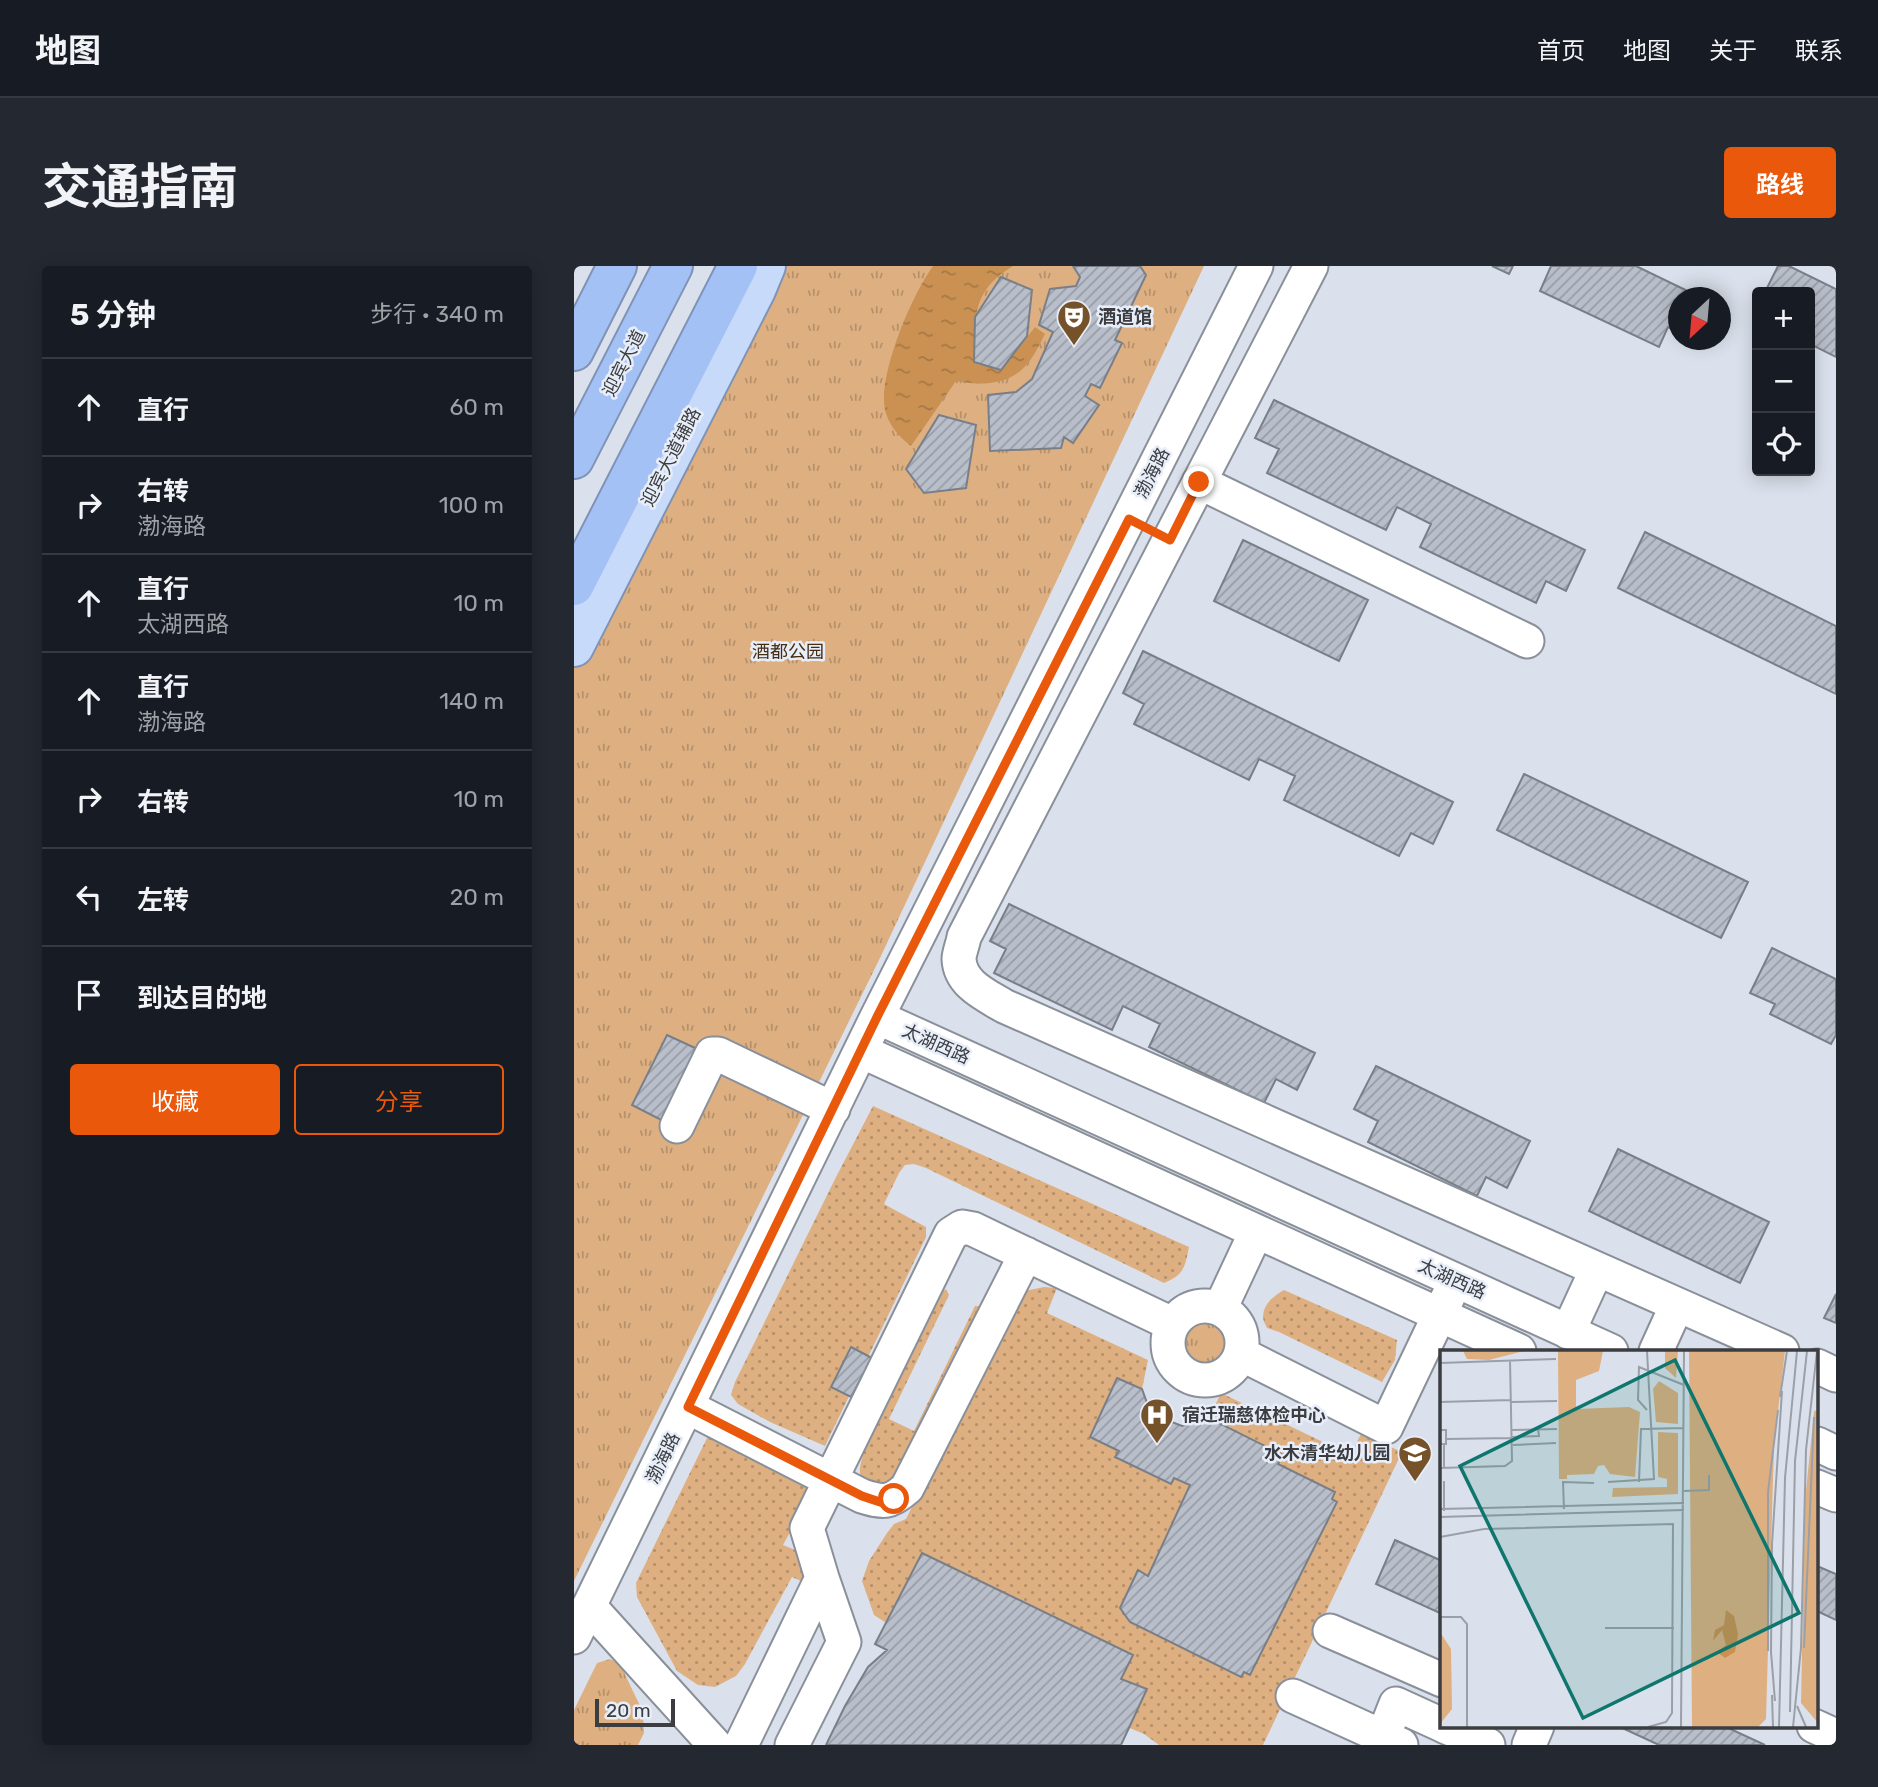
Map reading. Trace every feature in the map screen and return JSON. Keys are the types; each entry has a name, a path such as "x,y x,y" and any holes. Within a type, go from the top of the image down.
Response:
{"highway":[{"path":"574,351 617,266"},
{"name":"迎宾大道","path":"574,459 673,266"},
{"path":"574,586 738,266"}],"main road":[{"name":"迎宾大道辅路","path":"574,646 766,266"}],"street":[{"name":"渤海路","path":"877,1017 1256,266"},
{"path":"1311,266 964,937 959,959 964,976 971,986 1004,1006 1780,1350"},
{"path":"1199,482 1527,641"},
{"path":"1129,519 1170,540"},
{"path":"877,1017 861,1051 1517,1350"},
{"name":"太湖西路","path":"877,1017 1609,1350"},
{"name":"渤海路","path":"574,1637 861,1051"},
{"path":"677,1126 712,1054 718,1054 833,1109"},
{"path":"792,1745 844,1643 807,1528 951,1234 962,1227 974,1229 1172,1324"},
{"path":"1220,1309 1256,1232"},
{"path":"688,1407 862,1496 880,1502 894,1499 908,1488 1026,1254"},
{"path":"1568,1332 1597,1269"},
{"path":"1241,1354 1386,1427 1456,1281"},
{"path":"1656,1350 1678,1305"},
{"path":"1214,1306 1234,1319 1243,1342 1241,1354 1226,1374 1202,1380 1189,1377 1171,1360 1168,1336 1172,1324 1190,1308 1214,1306"},
{"path":"1818,1366 1836,1375"},
{"path":"1818,1444 1836,1453"},
{"path":"1818,1487 1836,1496"},
{"path":"741,1745 822,1578"},
{"path":"589,1606 715,1745"},
{"path":"1329,1630 1440,1679"},
{"path":"1293,1696 1392,1741 1396,1704 1440,1724"},
{"path":"1450,1728 1488,1745"},
{"path":"1529,1745 1537,1728"},
{"path":"1818,1728 1836,1736"}],"green space":[{"name":"酒都公园","path":"750,266 1204,266 880,958 574,1581 574,602"},
{"path":"873,1106 1189,1247 1183,1270 1164,1283 926,1168 914,1164 905,1165 884,1204 926,1227 926,1237 825,1446 770,1422 738,1404 731,1395 735,1382"},
{"path":"1044,1287 1057,1288 1047,1313 1148,1360 1142,1389 1151,1414 1182,1426 1209,1418 1221,1393 1350,1455 1361,1434 1402,1452 1263,1745 1159,1745 1144,1734 900,1632 874,1615 862,1581 869,1561 894,1524 906,1519 1020,1292"},
{"path":"946,1289 949,1295 889,1419 914,1431 975,1306 980,1306 981,1309 894,1480 878,1488 866,1482 860,1475 864,1452 941,1293"},
{"path":"1284,1290 1397,1340 1395,1360 1382,1382 1267,1328 1263,1318 1265,1308 1273,1297"},
{"path":"1206,1318 1216,1320 1224,1326 1230,1334 1230,1354 1224,1362 1216,1368 1206,1370 1196,1368 1188,1362 1182,1354 1180,1344 1182,1334 1188,1326 1196,1320"},
{"path":"708,1436 807,1481 809,1498 783,1545 800,1552 806,1567 801,1581 792,1577 745,1664 736,1676 715,1687 698,1685 677,1671 637,1597 636,1583"},
{"path":"610,1659 620,1664 643,1712 644,1733 638,1745 574,1745 574,1710 597,1663"}],"water":[{"path":"933,266 1013,266 999,275 982,296 976,319 974,361 1001,370 1035,327 1045,334 1031,360 1013,376 985,383 956,381 911,446 889,421 884,402 885,387 900,331 916,294"}],"building":[{"path":"1073,266 1140,266 1146,275 1115,340 1122,343 1100,388 1091,384 1085,396 1099,405 1073,443 1064,437 1061,448 990,451 988,395 1016,392 1032,379 1053,332 1039,325 1050,289 1076,286 1080,277"},
{"path":"1492,266 1513,266 1509,274"},
{"path":"1551,266 1636,266 1679,287 1668,287 1668,327 1659,347 1540,291"},
{"path":"1778,266 1789,266 1836,289 1836,357 1815,346 1815,287 1768,287"},
{"path":"1001,277 1032,290 1027,336 1001,370 974,362 975,317"},
{"path":"1274,400 1585,550 1566,591 1546,581 1536,603 1420,547 1431,524 1397,507 1386,530 1267,473 1279,449 1255,438"},
{"path":"939,415 976,425 966,488 924,493 906,469"},
{"path":"1645,532 1836,626 1836,694 1618,588"},
{"path":"1243,540 1368,600 1339,661 1214,601"},
{"path":"1143,651 1453,802 1433,844 1411,833 1399,856 1284,800 1295,776 1259,759 1249,780 1134,724 1144,704 1123,693"},
{"path":"1524,774 1748,882 1721,938 1497,830"},
{"path":"1009,904 1315,1053 1297,1090 1276,1079 1264,1103 1149,1047 1160,1024 1123,1006 1112,1030 994,973 1006,949 990,941"},
{"path":"1772,948 1836,979 1836,1035 1831,1044 1770,1014 1775,1004 1750,993"},
{"path":"667,1035 706,1053 671,1125 632,1105"},
{"path":"1376,1066 1530,1141 1507,1188 1486,1177 1477,1196 1368,1142 1378,1121 1354,1109"},
{"path":"1618,1149 1769,1222 1740,1283 1589,1211"},
{"path":"1836,1294 1836,1323 1824,1318"},
{"path":"851,1347 872,1358 851,1397 831,1387"},
{"path":"1117,1378 1142,1389 1151,1414 1182,1426 1209,1418 1283,1455 1278,1464 1335,1492 1332,1499 1337,1502 1250,1675 1244,1672 1241,1677 1130,1622 1120,1608 1138,1570 1148,1576 1190,1485 1174,1478 1171,1484 1115,1457 1119,1451 1090,1437"},
{"path":"1395,1540 1440,1560 1440,1613 1376,1584"},
{"path":"922,1553 1133,1655 1121,1679 1147,1689 1121,1745 826,1745 868,1667 887,1650 875,1644"},
{"path":"1818,1566 1836,1574 1836,1620 1818,1611"},
{"path":"1622,1728 1728,1728 1765,1745 1659,1745"}],"place":[{"name":"酒道馆","path":"1074,347"},
{"name":"宿迁瑞慈体检中心","path":"1157,1445"},
{"name":"水木清华幼儿园","path":"1415,1483"}],"route":[{"path":"894,1499 880,1502 862,1496 688,1407 877,1017 1129,519 1170,540 1199,482"}]}
